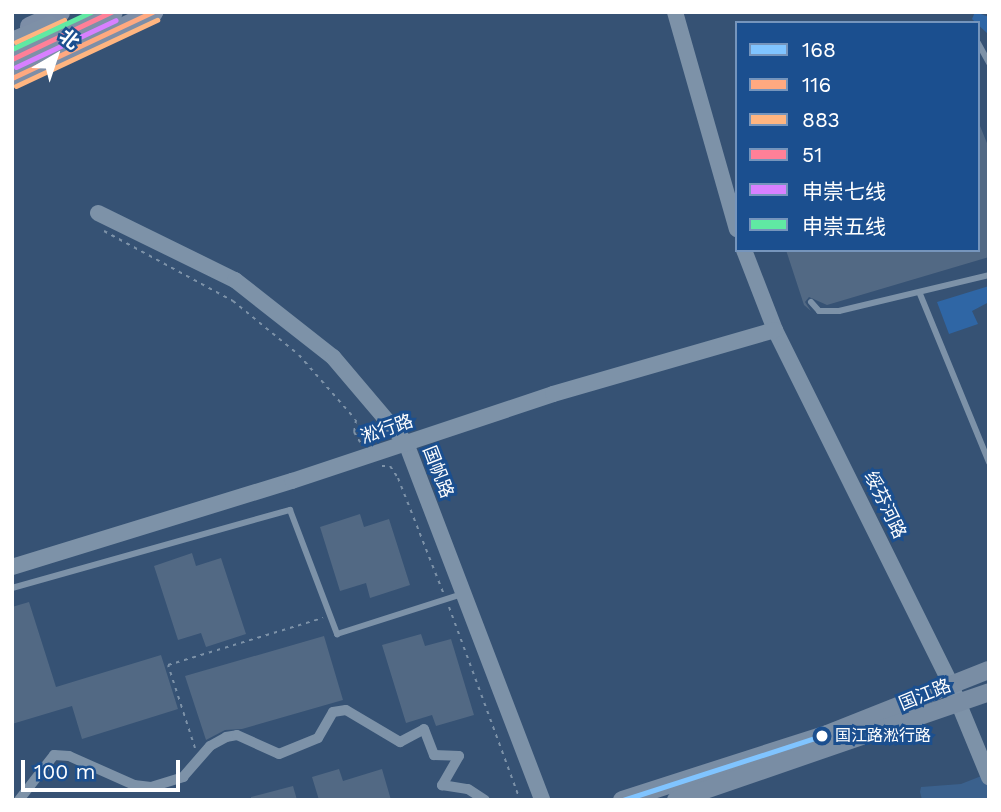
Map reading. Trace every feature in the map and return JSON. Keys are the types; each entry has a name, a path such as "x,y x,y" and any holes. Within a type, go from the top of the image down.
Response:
{"highway":[{"path":"12,42 80,12"},
{"path":"12,59 112,12"}],"main road":[{"path":"12,33 60,12"},
{"path":"12,78 153,12"},
{"name":"国江路","path":"622,800 827,734 989,670"},
{"name":"国江路","path":"677,800 989,692"}],"street":[{"path":"675,12 735,222"},
{"name":"国帆路","path":"98,213 235,280 333,357 406,443 542,800"},
{"name":"绥芬河路","path":"745,252 775,330 951,685 988,774"},
{"name":"淞行路","path":"12,567 553,394 775,330"},
{"path":"19,800 54,755 69,756 134,785 151,787 183,777 210,746 237,735 279,754 299,748 318,738 333,712 346,710 400,742 424,729 434,755 459,756 442,785 468,789 485,800"}],"lane":[{"path":"987,55 989,63"},
{"path":"811,303 819,311 838,311 920,294 989,275"},
{"path":"920,294 989,462"},
{"path":"12,588 290,510 337,634 464,594"}],"path":[{"path":"199,759 168,665 329,617"}],"shaded area":[{"path":"975,12 989,17 989,35 980,27 980,21 972,19"},
{"path":"989,286 989,302 972,311 978,324 949,334 937,302"},
{"path":"989,773 989,800 922,800 921,787 961,784"}],"building":[{"path":"980,126 989,148 989,257 827,305 809,297 805,302 811,311 804,305 787,252 980,252"},
{"path":"360,514 364,527 389,519 410,585 370,598 366,583 340,591 320,527"},
{"path":"192,553 196,566 221,558 246,634 206,647 201,633 178,640 154,566"},
{"path":"29,602 56,687 161,655 178,709 82,739 72,706 12,724 12,607"},
{"path":"421,634 425,646 451,639 474,715 436,726 432,715 406,723 382,645"},
{"path":"324,636 343,700 242,729 225,730 206,740 185,676"},
{"path":"339,769 343,781 382,769 391,800 319,800 312,777"},
{"path":"293,786 297,800 251,800 251,797"}],"transit line":[{"name":"申崇五线","path":"12,49 91,12"},
{"name":"51","path":"12,59 111,12"},
{"name":"116","path":"12,78 152,12"},
{"name":"883","path":"16,42 64,20"},
{"name":"申崇七线","path":"16,67 116,20"},
{"name":"883","path":"16,86 157,20"},
{"name":"168","path":"623,800 827,734"}],"place":[{"name":"国江路淞行路","path":"822,736"}]}
